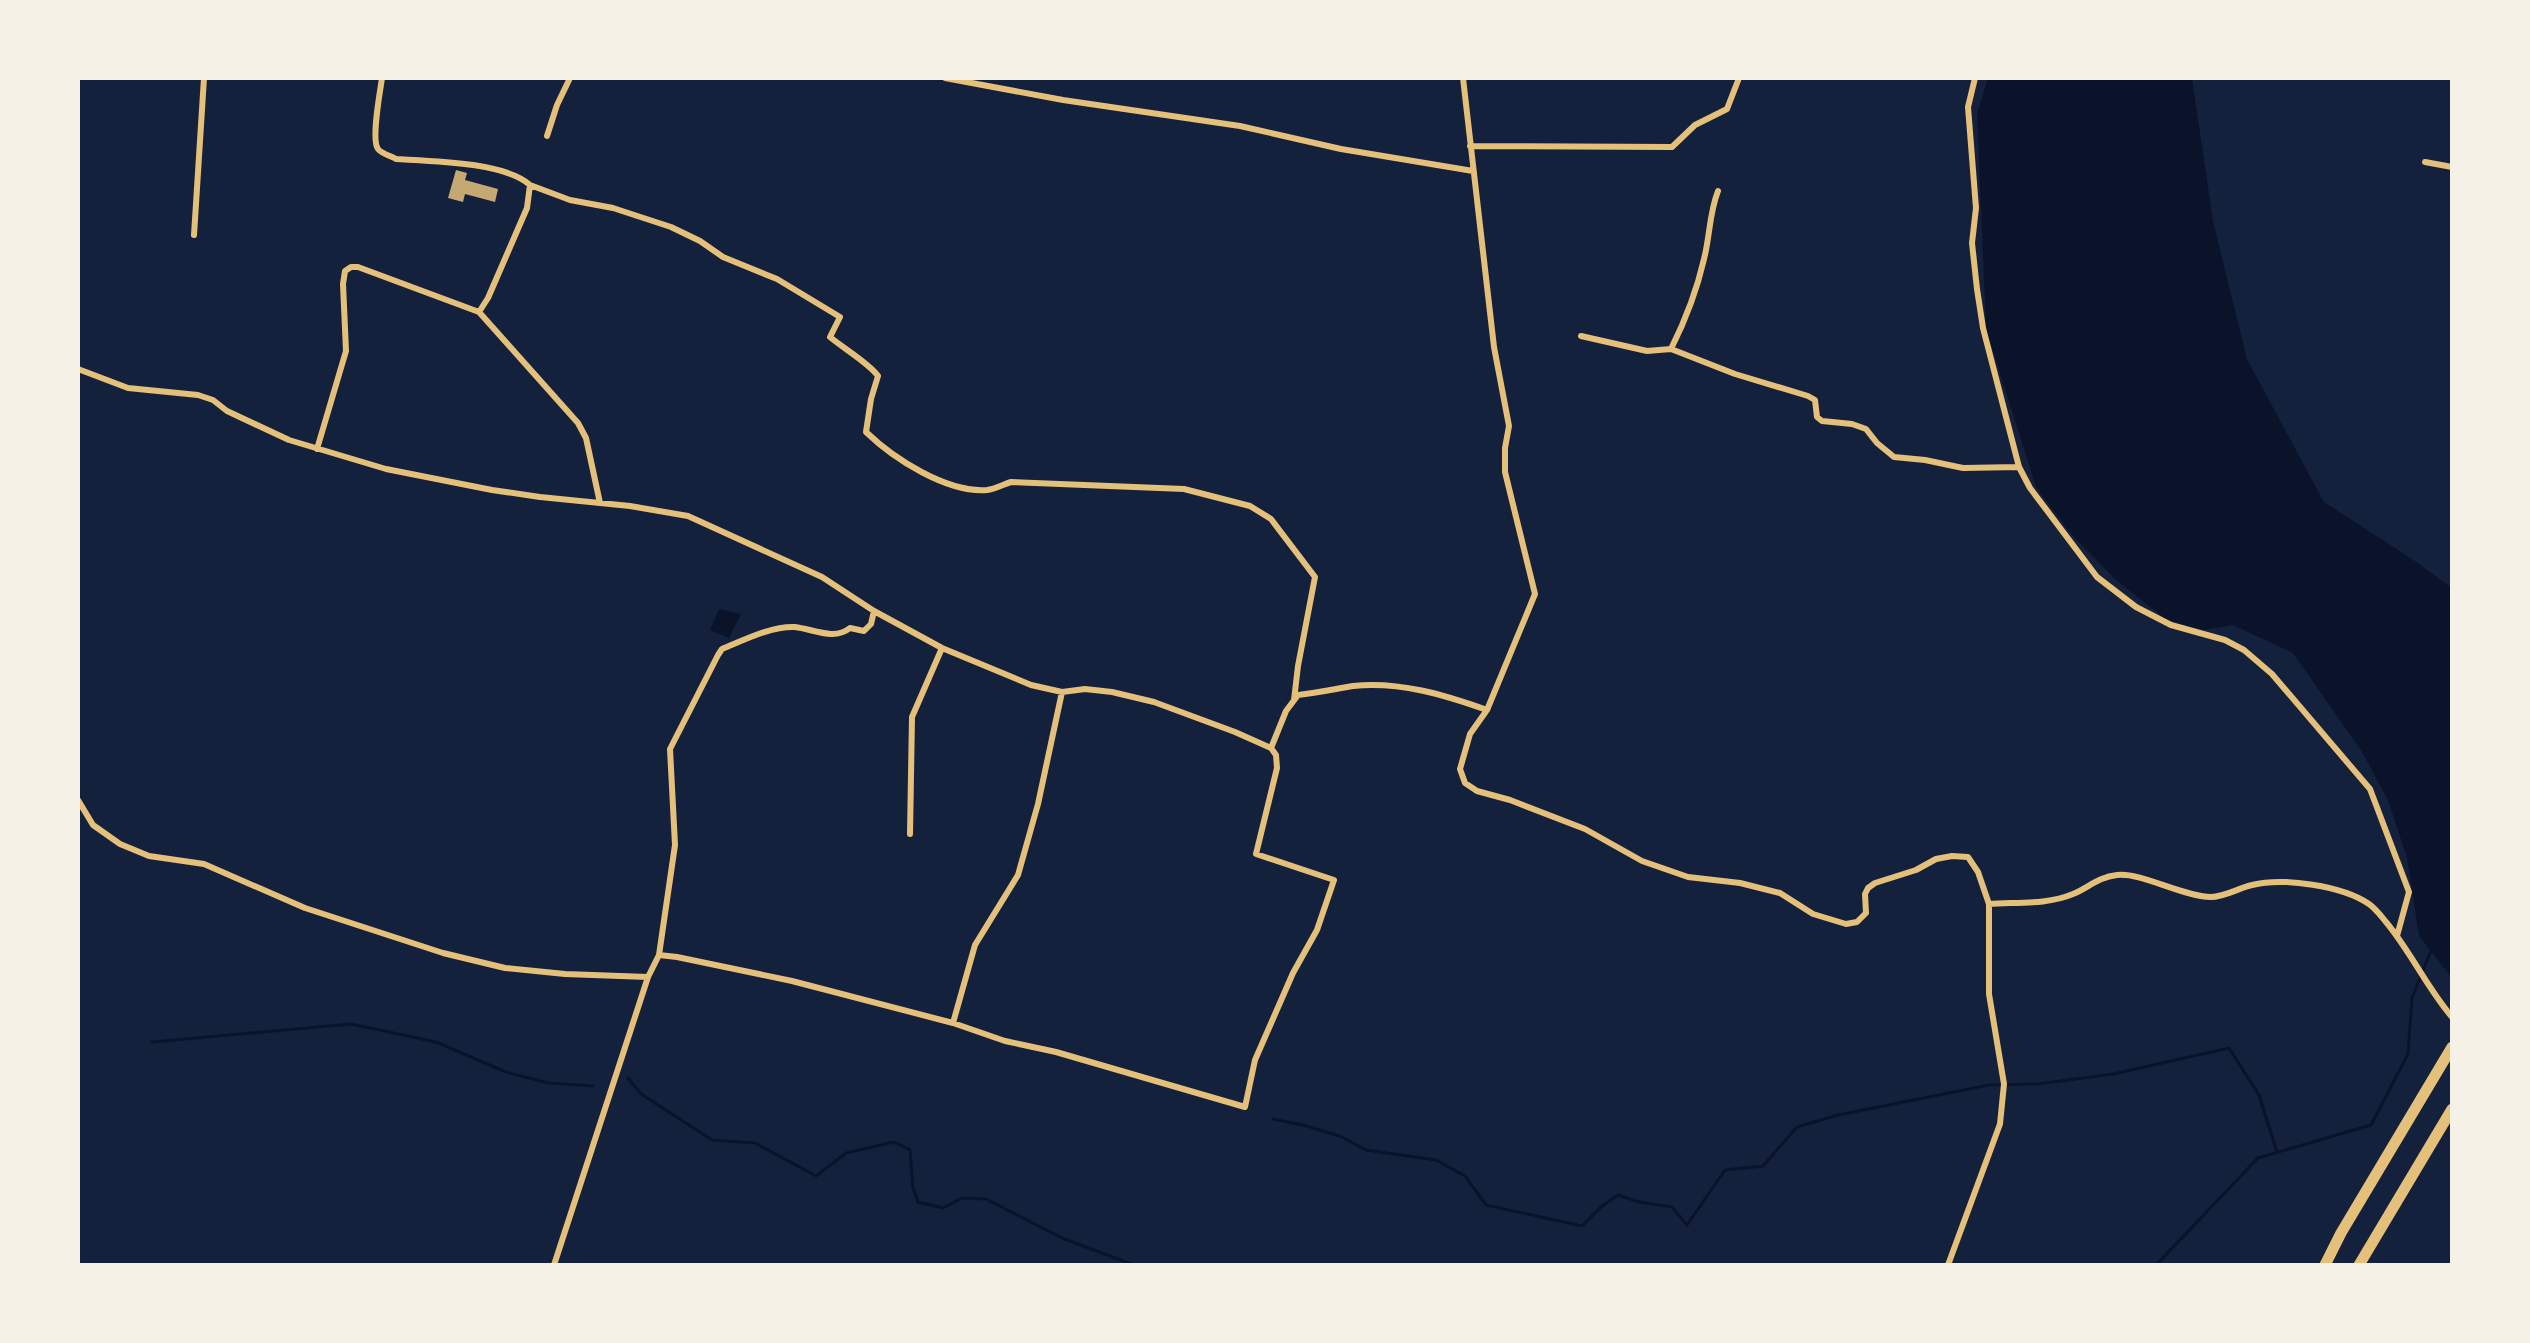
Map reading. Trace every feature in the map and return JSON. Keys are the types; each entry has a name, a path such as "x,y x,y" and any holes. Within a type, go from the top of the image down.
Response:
{"highway":[{"path":"2325,1265 2452,1047"},
{"path":"2359,1265 2452,1109"}],"street":[{"path":"194,235 204,78"},
{"path":"382,78 375,139 378,149 396,159 468,164 504,173 570,200 613,208 671,227 723,257 777,279 840,317 830,337 873,368 878,376 866,432 886,451 936,478 964,487 988,490 1011,482 1184,489 1250,506 1271,519 1315,577 1294,700"},
{"path":"547,136 570,78"},
{"path":"945,78 1063,100 1240,126 1341,149 1473,171"},
{"path":"1463,78 1494,347 1509,426 1505,472 1535,594 1487,710 1470,734 1460,769 1465,783 1477,791 1510,800 1585,829 1642,861 1688,877 1740,883 1780,893 1813,914 1846,924 1857,922 1866,913 1865,894 1875,883 1916,870 1936,859 1958,855 1968,857 1974,863 1989,904 1989,994 2004,1084 2000,1124 1948,1265"},
{"path":"1470,146 1672,147 1695,125 1727,109 1739,78"},
{"path":"1975,78 1968,107 1976,208 1972,243 1977,289 1983,328 2019,467 2030,488 2097,577 2136,607 2171,625 2225,640 2244,650 2272,674 2370,789 2409,892 2397,936"},
{"path":"2425,162 2452,167"},
{"path":"479,312 527,208 530,185"},
{"path":"1671,349 1691,304 1704,263 1712,205 1718,191"},
{"path":"317,449 346,351 345,271 358,267 479,312 578,423 586,438 600,503"},
{"path":"1581,336 1647,351 1671,349 1735,374 1808,396 1815,400 1817,417 1822,421 1852,424 1866,429 1894,457 1963,468 2019,467"},
{"path":"78,369 128,388 169,390 213,400 260,428 386,469 540,497 688,516 822,577 874,611 942,648 1031,685 1062,692 1085,689 1112,692 1154,702 1235,732 1271,748 1276,755 1277,768 1256,854 1334,880 1317,930 1293,973 1255,1060 1245,1107 1056,1052 1005,1041 953,1023 792,981 708,962 659,955"},
{"path":"554,1265 648,977 659,955 675,845 670,749 722,649 774,629 795,627 835,634 843,634 850,628 864,631 871,624 874,611"},
{"path":"910,834 912,717 942,648"},
{"path":"1271,748 1286,711 1298,695 1355,686 1416,689 1487,710"},
{"path":"953,1023 975,945 1018,875 1062,692"},
{"path":"78,800 93,825 120,844 149,856 204,864 305,908 443,953 505,968 648,977"},
{"path":"1989,904 2045,901 2074,894 2088,884 2114,875 2129,874 2168,888 2215,897 2254,884 2278,882 2332,888 2356,896 2372,906 2397,936 2452,1017"}],"water":[{"path":"1988,78 2192,78 2213,221 2247,359 2324,502 2452,588 2452,978 2419,936 2407,858 2388,800 2362,752 2293,653 2233,625 2203,630 2167,620 2116,580 2071,534 2036,487 1986,329 1977,114"},
{"path":"719,609 741,614 729,638 710,630"}],"building":[{"path":"456,170 467,173 465,180 498,189 495,202 465,194 463,202 448,198"}],"waterway":[{"path":"2156,1265 2258,1158 2371,1125 2408,1054 2412,998 2432,948"},
{"path":"152,1042 351,1024 436,1042 506,1072 548,1083 593,1086"},
{"path":"1273,1119 1342,1137 1366,1150 1436,1160 1465,1176 1486,1205 1582,1226 1618,1195 1672,1207 1687,1225 1725,1170 1763,1166 1797,1127 1838,1115 1989,1085 2038,1084 2113,1074 2229,1048 2259,1095 2277,1152"},
{"path":"628,1078 641,1094 712,1140 755,1143 816,1176 846,1153 894,1142 910,1150 913,1188 918,1202 943,1208 962,1198 986,1199 1062,1238 1134,1265"}]}
